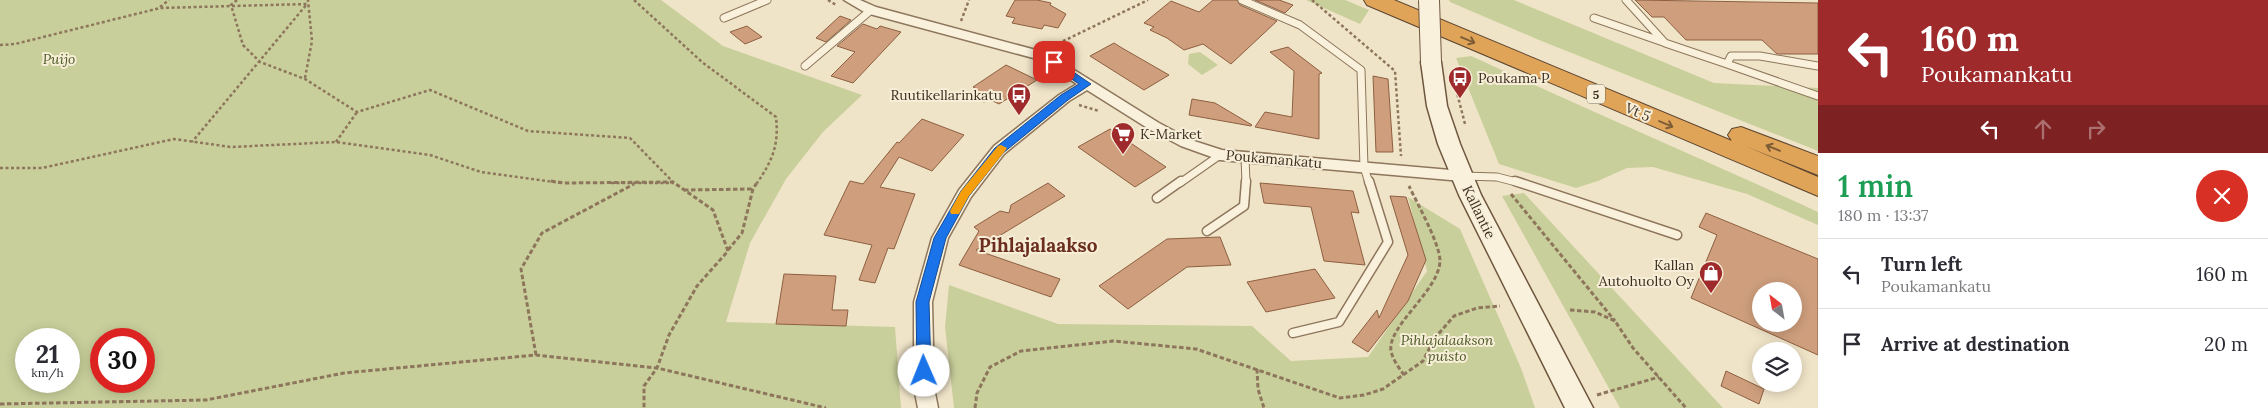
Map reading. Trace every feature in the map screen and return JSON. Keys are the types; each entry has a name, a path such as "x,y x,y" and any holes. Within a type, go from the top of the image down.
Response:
{"highway":[{"name":"Vt 5","path":"1375,0 1818,187"},
{"name":"Vt 5","path":"1415,0 1818,166"}],"main road":[{"name":"Kallantie","path":"1429,0 1431,62 1437,106 1449,144 1483,221 1586,402"}],"street":[{"name":"Poukamankatu","path":"850,0 868,13 1024,50 1054,62 1086,84 1186,144 1220,155 1462,176"},
{"path":"928,408 924,388 922,302 940,238 965,194 999,150 1064,98 1086,84"}],"lane":[{"path":"724,18 767,0"},
{"path":"1242,0 1300,24 1361,70 1364,167 1388,242 1339,322 1293,333"},
{"path":"1626,0 1664,43"},
{"path":"805,66 868,13"},
{"path":"1594,18 1818,96"},
{"path":"1727,64 1732,56 1760,56 1818,66"},
{"path":"1157,198 1220,155"},
{"path":"1207,231 1244,206 1246,198 1245,157"},
{"path":"1462,176 1497,177 1518,182 1677,235"}],"path":[{"path":"160,8 169,0"},
{"path":"231,5 237,0"},
{"path":"634,0 671,38 776,117 778,137 768,167 752,189 742,233 697,286 669,335 656,368 644,386 644,408"},
{"path":"830,0 847,12 868,13"},
{"path":"960,21 969,0"},
{"path":"1053,46 1148,0"},
{"path":"0,45 15,44 160,8 308,2"},
{"path":"192,142 308,2"},
{"path":"305,79 312,41 308,2"},
{"path":"231,5 243,45 260,62 305,79 356,112"},
{"path":"336,142 356,112 430,90 528,131 630,138 673,182 713,210 728,251"},
{"path":"0,168 42,168 174,140 231,147 336,142 430,155 481,172 564,183 673,182"},
{"path":"1497,177 1615,321 1633,348 1686,408"},
{"path":"1404,375 1396,364 1391,348 1396,336 1438,272 1440,258 1407,181"},
{"path":"536,355 521,269 542,233 634,183"},
{"path":"684,190 703,187 737,190 752,189"},
{"path":"975,408 977,393 990,367 1021,351 1062,345 1113,341 1196,349 1340,398 1364,395 1384,389 1423,362 1434,340 1454,316 1478,308 1500,306"},
{"path":"1570,310 1595,312 1615,321"},
{"path":"0,404 206,400 344,373 536,355 656,368 826,408"},
{"path":"1257,369 1258,389 1264,408"},
{"path":"1586,402 1659,377"},
{"path":"81,408 85,402"}],"green space":[{"name":"Puijo","path":"0,0 661,0 723,46 862,95 823,132 786,179 750,243 726,322 895,327 901,408 0,408"},
{"path":"1306,0 1345,0 1369,10 1360,24"},
{"path":"1449,0 1514,0 1714,83 1818,88 1818,151 1539,40"},
{"path":"1200,52 1218,65 1202,75 1188,64 1189,54"},
{"path":"1471,56 1818,212 1818,225 1747,194 1653,167 1627,168 1598,181 1576,188 1499,164 1456,58"},
{"path":"1524,193 1723,408 1620,408 1502,196"},
{"name":"Pihlajalaakson puisto","path":"1408,197 1460,229 1521,368 1535,408 954,408 945,327 949,285 1058,324 1252,326 1291,361 1368,357 1427,271"}],"building":[{"path":"1015,0 1037,0 1051,3 1050,5 1066,14 1058,28 1044,25 1042,29 1012,23 1015,18 1006,16"},
{"path":"1213,0 1237,0 1240,5 1277,21 1231,64 1203,44 1184,50 1167,38 1150,30 1154,27 1144,23 1171,1 1199,12"},
{"path":"1255,0 1279,0 1293,5 1285,13"},
{"path":"1635,0 1818,3 1818,54 1777,54 1762,40 1686,40 1664,17 1652,17"},
{"path":"840,16 851,20 826,42 816,38"},
{"path":"863,24 877,29 880,26 901,32 853,83 831,76 855,52 837,46"},
{"path":"747,26 762,37 745,44 730,32"},
{"path":"1114,43 1169,75 1144,90 1090,56"},
{"path":"1288,47 1322,73 1319,74 1319,139 1255,127 1265,112 1292,117 1294,71 1270,52"},
{"path":"1006,65 1037,80 999,104 989,99 984,102 969,94 977,89 973,87"},
{"path":"1373,76 1388,79 1393,152 1376,152"},
{"path":"1192,99 1215,103 1252,125 1189,115"},
{"path":"922,119 964,135 932,171 899,157 880,187 915,194 894,249 888,248 875,283 859,280 872,245 824,235 850,181 863,184 897,142 899,143"},
{"path":"1110,129 1166,167 1135,187 1078,147"},
{"path":"1048,183 1065,196 976,250 1060,279 1051,297 959,265 979,231 974,227 1000,211 1009,213 1011,205"},
{"path":"1260,183 1353,191 1359,213 1351,212 1365,265 1324,261 1311,207 1264,203"},
{"path":"1390,196 1406,197 1426,260 1408,301 1368,352 1352,342 1377,310 1379,318 1408,255"},
{"path":"1706,213 1818,259 1818,355 1802,348 1802,342 1789,342 1767,332 1802,332 1802,282 1752,282 1752,325 1691,298 1717,235 1699,227"},
{"path":"1220,237 1231,265 1187,267 1128,309 1099,286 1167,239"},
{"path":"1315,269 1335,298 1266,312 1247,282"},
{"path":"784,274 836,276 832,310 848,310 846,326 776,324"},
{"path":"1726,371 1752,383 1752,392 1763,392 1759,404 1721,386"}],"slow traffic":[{"path":"955,211 965,194 1001,148"}],"place":[{"name":"Poukama P","path":"1460,99"},
{"name":"Ruutikellarinkatu","path":"1019,116"},
{"name":"K-Market","path":"1123,155"},
{"name":"Kallan Autohuolto Oy","path":"1711,294"}],"district":[{"name":"Pihlajalaakso","path":"1038,245"}],"route":[{"path":"924,371 922,302 940,238 965,194 999,150 1019,132 1086,84 1054,62"}]}
